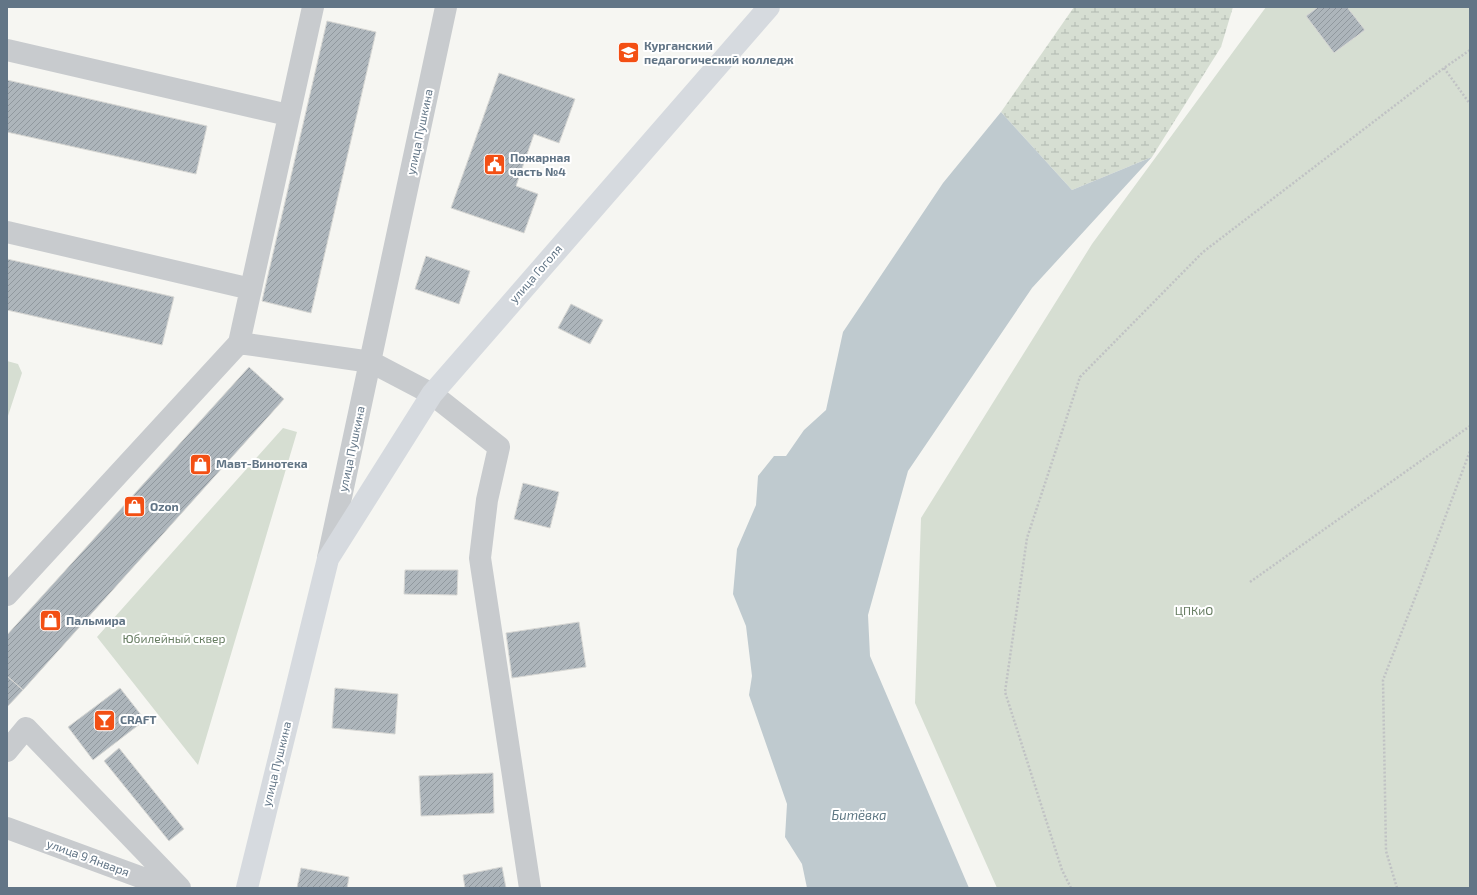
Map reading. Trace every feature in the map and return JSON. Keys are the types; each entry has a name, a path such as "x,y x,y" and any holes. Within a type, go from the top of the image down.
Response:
{"main road":[{"name":"улица Гоголя","path":"328,559 432,394 769,7"},
{"name":"улица Пушкина","path":"247,888 328,559"}],"street":[{"path":"7,595 239,343 312,7"},
{"name":"улица Пушкина","path":"328,559 446,7"},
{"path":"7,50 288,115"},
{"path":"7,232 250,289"},
{"path":"239,343 371,362 432,394 499,447 488,500 480,558 530,888"},
{"path":"7,751 26,728 180,888"},
{"name":"улица 9 Января","path":"7,828 170,888"}],"path":[{"path":"1071,888 1062,870 1005,692 1027,538 1080,377 1203,252 1444,68 1470,50"},
{"path":"1444,68 1470,104"},
{"path":"1250,582 1470,426"},
{"path":"1397,888 1386,850 1383,680 1470,451"}],"green space":[{"path":"1074,7 1233,7 1221,47 1152,157 1072,190 1001,112"},
{"name":"ЦПКиО","path":"1266,7 1470,7 1470,888 997,888 915,703 921,518 1092,244"},
{"path":"7,361 18,364 22,373 7,419"},
{"name":"Юбилейный сквер","path":"283,428 297,432 198,765 97,637"}],"water":[{"name":"Битёвка","path":"1001,112 1072,190 1152,157 1032,288 908,471 868,615 870,656 969,888 807,888 802,864 785,837 787,804 749,695 752,676 746,626 733,594 737,549 756,505 758,476 774,456 786,456 804,430 826,410 843,332 943,183"}],"building":[{"path":"1318,7 1347,7 1365,30 1334,53 1306,16"},
{"path":"327,21 376,32 311,313 262,301"},
{"name":"Пожарная часть №4","path":"499,73 575,99 559,143 534,134 516,186 538,194 524,233 451,208"},
{"path":"7,80 207,126 196,174 7,132"},
{"path":"426,256 470,271 459,304 415,289"},
{"path":"7,259 174,297 162,345 7,310"},
{"path":"571,304 603,320 590,344 558,328"},
{"path":"249,367 284,399 23,690 7,676 7,635"},
{"path":"523,483 559,492 550,528 514,519"},
{"path":"405,570 458,570 457,595 404,594"},
{"path":"579,622 586,667 512,678 506,633"},
{"path":"7,676 23,690 7,707"},
{"path":"120,688 145,720 93,760 68,727"},
{"path":"335,688 398,694 395,734 332,728"},
{"path":"119,748 184,829 169,841 104,761"},
{"path":"493,773 494,813 421,816 419,776"},
{"path":"502,867 506,888 465,888 463,875"},
{"path":"301,868 349,877 347,888 297,888"}],"place":[{"name":"Курганский педагогический колледж","path":"628,53"},
{"name":"Пожарная часть №4","path":"495,165"},
{"name":"Мавт-Винотека","path":"201,464"},
{"name":"Ozon","path":"134,507"},
{"name":"Пальмира","path":"51,621"},
{"name":"CRAFT","path":"105,720"}]}
